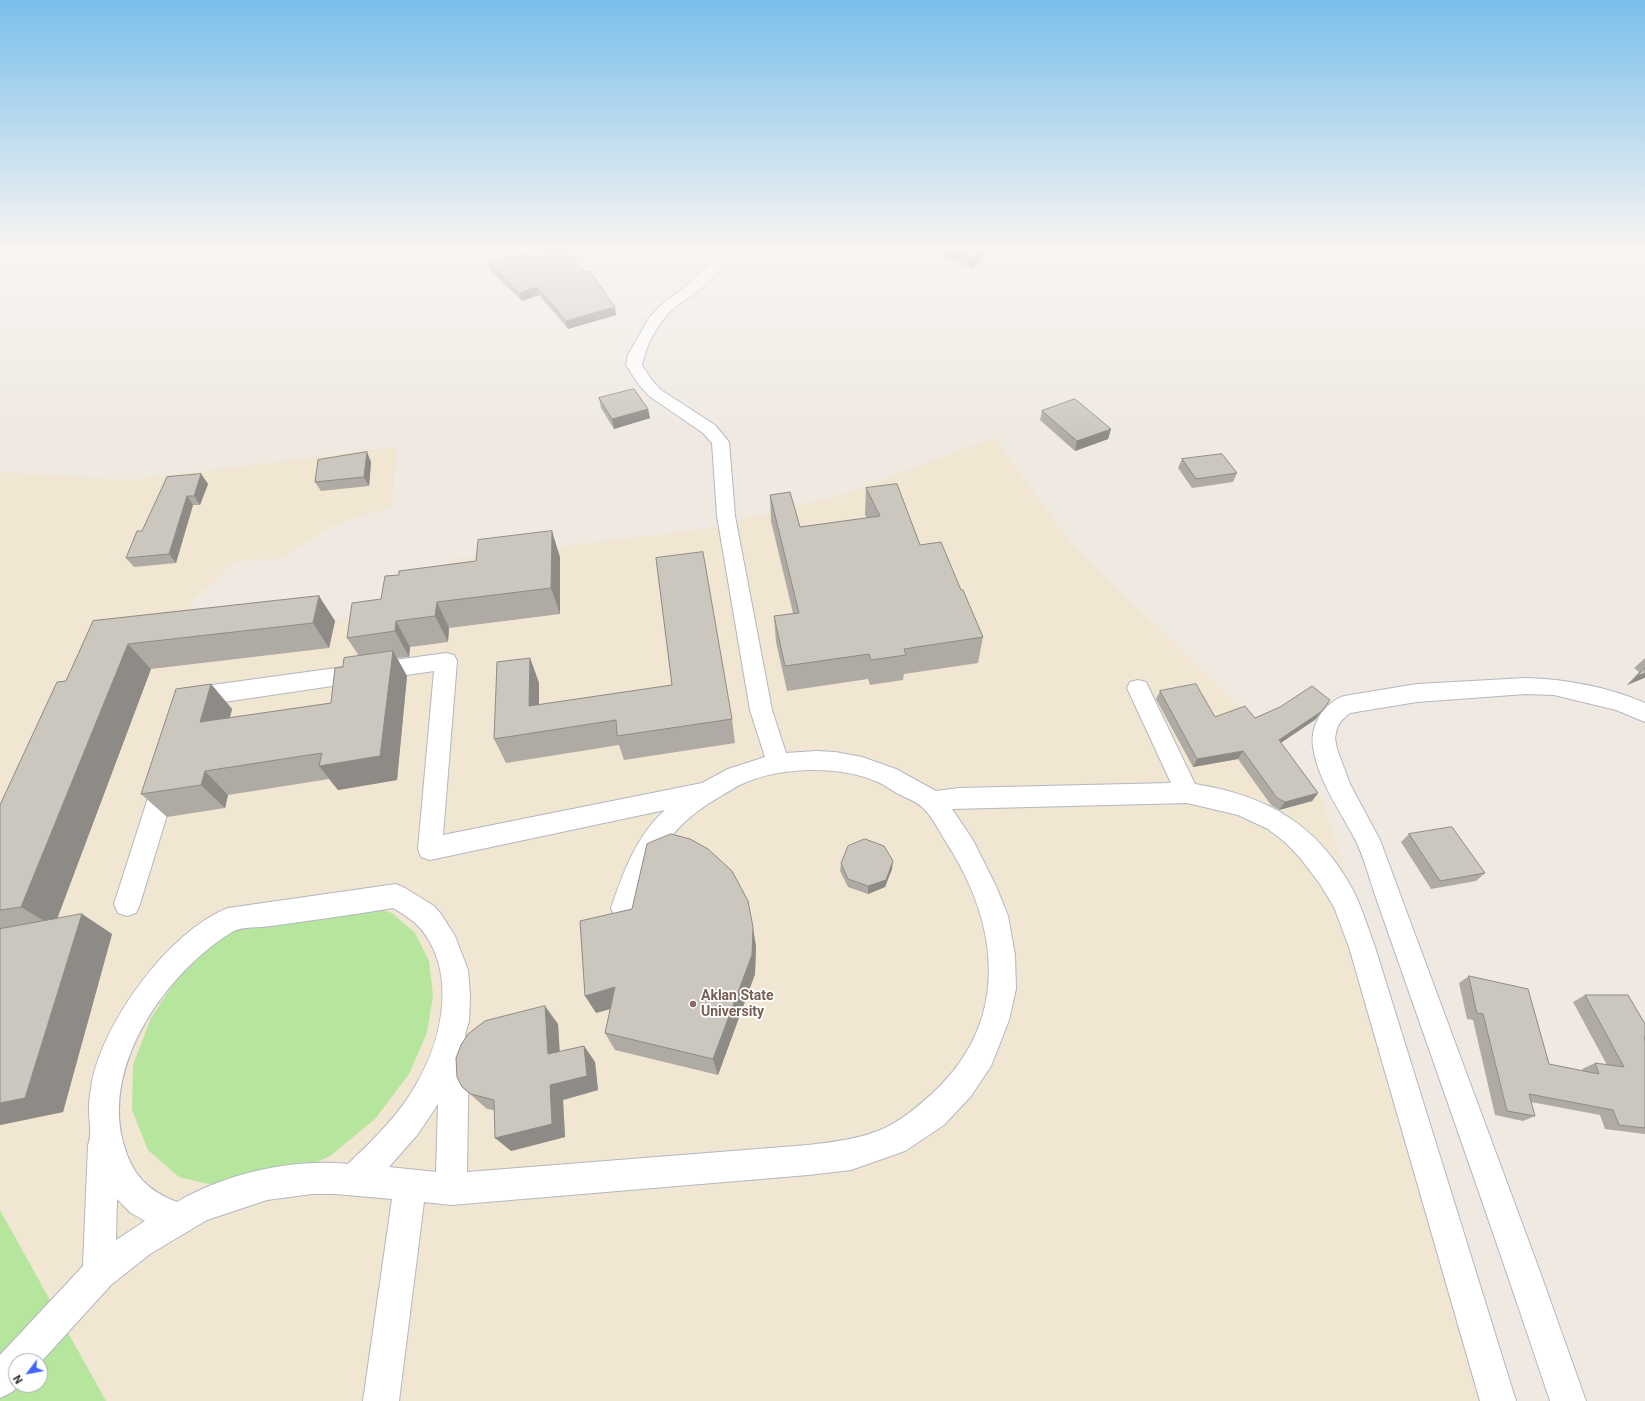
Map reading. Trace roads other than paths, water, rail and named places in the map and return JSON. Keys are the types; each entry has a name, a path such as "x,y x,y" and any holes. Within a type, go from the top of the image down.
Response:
{"street":[{"path":"662,312 654,321 636,355 634,365 645,382 655,393 709,429 720,442 726,516 761,710 778,763"},
{"path":"183,720 190,697 446,661 430,849 706,791"},
{"path":"1568,1401 1521,1262 1368,840 1340,787 1327,755 1324,739 1325,728 1334,711 1344,705 1418,693 1526,686 1554,687 1621,702 1645,712"},
{"path":"1138,688 1187,793"},
{"path":"127,904 172,758"},
{"path":"25,1353 99,1273 139,1243 178,1219 220,1199 267,1184 312,1178 354,1180 450,1189 800,1161 851,1155 894,1140 933,1114 961,1086 981,1056 995,1020 1002,988 1002,955 995,916 964,848 934,802 888,776 862,767 816,761 778,763 736,776 706,791 678,812 650,846 634,876 624,908"},
{"path":"934,802 959,798 1187,793 1210,796 1261,814 1287,829 1306,847 1341,894 1362,947 1498,1401"},
{"path":"99,1273 105,1091 112,1062 124,1033 139,1007 155,984 178,959 197,942 227,920 396,896 414,907 432,923 443,939 451,959 456,981 457,1008 450,1189"},
{"path":"354,1180 400,1134 431,1088 445,1059 452,1035 457,1008"},
{"path":"104,1118 107,1145 115,1168 123,1182 134,1195 149,1206 178,1219"},
{"path":"381,1401 410,1185"},
{"path":"0,1380 8,1372"}],"place":[{"name":"Aklan State University","path":"693,1004"}]}
